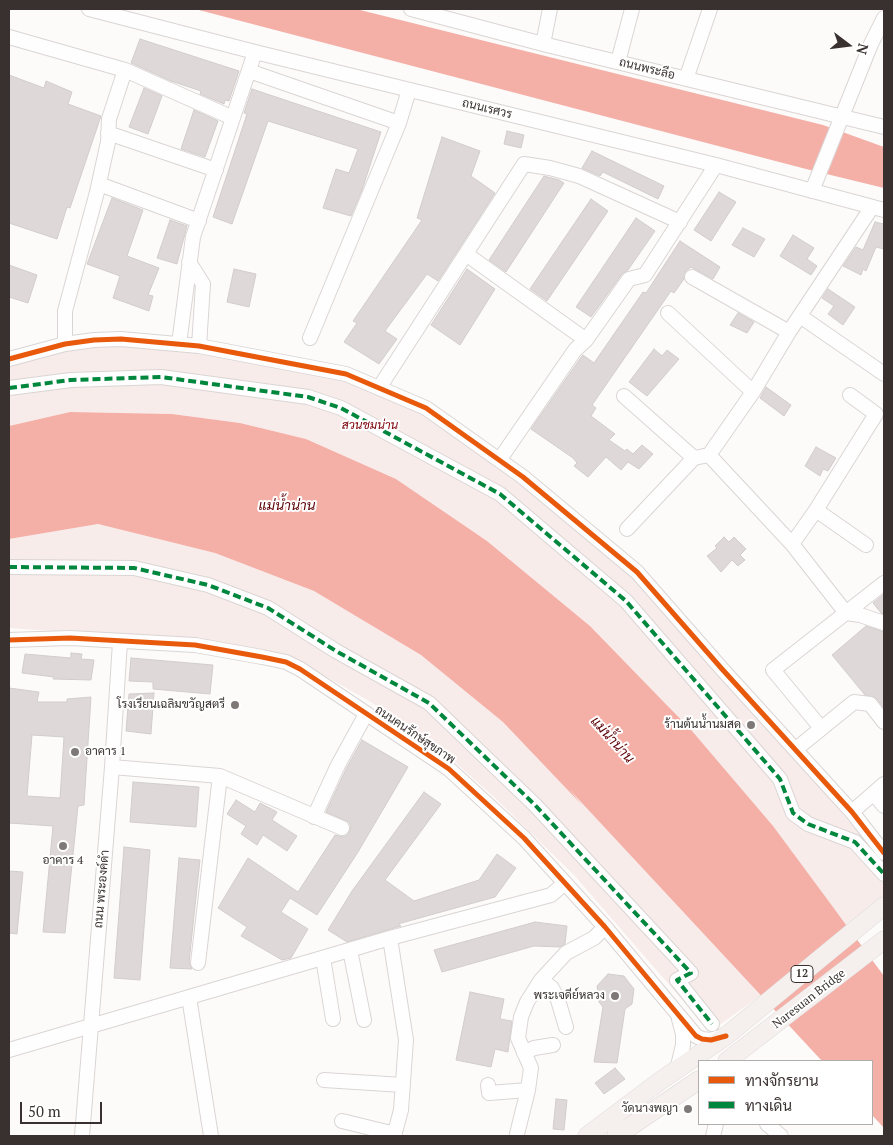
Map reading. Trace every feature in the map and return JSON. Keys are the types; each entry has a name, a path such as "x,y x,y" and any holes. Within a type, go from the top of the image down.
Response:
{"main road":[{"name":"Naresuan Bridge","path":"718,1039 884,906"},
{"name":"Naresuan Bridge","path":"730,1060 884,940"},
{"name":"12","path":"587,1136 718,1039"},
{"path":"616,1136 698,1081"}],"street":[{"name":"ถนนเรศวร","path":"89,9 255,52 716,165 878,208"},
{"name":"ถนนพระลือ","path":"411,9 686,79 841,121 884,127"},
{"path":"543,44 550,9"},
{"path":"618,62 632,9"},
{"path":"686,79 710,9"},
{"path":"812,191 871,44 884,18"},
{"path":"9,37 125,70 233,118"},
{"path":"871,44 884,39"},
{"path":"178,344 193,237 255,52"},
{"path":"65,344 65,311 99,184 108,142 109,119 125,70"},
{"path":"249,71 399,123"},
{"path":"310,338 399,123 409,90"},
{"path":"108,132 216,170"},
{"path":"379,388 524,164 550,168 579,176 680,222"},
{"path":"500,459 576,350 586,340 629,279 645,275 716,165"},
{"path":"99,184 199,221"},
{"path":"627,529 694,458 709,456 753,392 789,332 878,208"},
{"path":"466,254 586,340"},
{"path":"189,262 203,284 199,346"},
{"path":"692,277 789,332"},
{"path":"668,313 753,392"},
{"path":"800,316 884,374"},
{"path":"9,359 65,344 121,339 199,346 346,374 426,408 500,459 637,572 852,812 884,853"},
{"path":"9,388 71,380 161,377 308,397 341,408 500,494 626,600 780,779 793,813 808,824 855,842 884,874"},
{"path":"792,544 816,510 876,414 850,395"},
{"path":"624,396 694,458"},
{"path":"709,456 792,544 846,613 884,623"},
{"path":"816,510 866,545"},
{"path":"9,567 134,568 208,585 268,608 336,650 429,703 535,805 690,973 677,980 712,1024"},
{"path":"821,728 773,670 884,583"},
{"name":"ถนนคนรักษ์สุขภาพ","path":"9,640 70,638 195,646 286,662 300,669 449,769 524,838 605,927 679,1018 696,1036 702,1039 718,1039"},
{"name":"ถนน พระองค์ดำ","path":"82,1136 112,766 120,642"},
{"path":"796,749 854,702 870,704 884,722"},
{"path":"314,817 338,765 366,714"},
{"path":"112,766 220,776 342,828"},
{"path":"198,963 220,776"},
{"path":"852,812 879,789 884,806"},
{"path":"9,1050 390,938 551,895 565,883"},
{"path":"517,1134 528,1090 531,1068 518,1038 521,1017 527,1002 541,980 566,953 594,938 605,927"},
{"path":"342,1121 394,1135 401,1110 406,1040 390,938"},
{"path":"350,950 364,1020"},
{"path":"323,958 333,1019"},
{"path":"541,980 552,988 558,1000 566,1027"},
{"path":"189,997 211,1136"},
{"name":"ถนนคนรักษ์สุขภาพ","path":"677,1070 683,1045 683,1034 679,1018"},
{"path":"524,1053 534,1048 553,1046"},
{"path":"324,1080 403,1085"},
{"path":"488,1085 489,1094 528,1090"},
{"path":"767,1125 781,1136"}],"green space":[{"name":"สวนชมน่าน","path":"121,339 346,374 433,413 637,572 722,669 884,863 884,897 847,925 666,704 590,626 487,541 396,479 306,439 240,423 172,414 70,412 9,426 9,359"},
{"path":"98,524 215,553 314,591 421,655 516,732 768,990 710,1032 574,875 496,799 439,748 369,701 293,658 168,639 9,628 9,539"}],"water":[{"path":"195,9 356,9 823,125 884,147 884,188 806,169"},
{"name":"แม่น้ำน่าน","path":"70,412 172,414 240,423 306,439 396,479 487,541 590,626 692,731 773,826 884,976 884,1128 873,1116 873,1060 821,1060 568,788 582,805 503,722 421,655 314,591 215,553 98,524 9,539 9,426"}],"building":[{"path":"140,39 239,71 229,101 225,100 224,104 200,94 201,91 171,81 131,63"},
{"path":"9,75 44,88 46,81 72,92 68,104 101,116 70,208 67,207 57,239 9,223"},
{"path":"144,88 162,96 148,134 129,127"},
{"path":"252,89 381,132 362,190 351,216 323,208 336,169 349,173 358,149 268,121 232,224 213,217 247,114 244,113"},
{"path":"194,110 218,121 205,157 181,149"},
{"path":"507,131 524,135 521,148 504,144"},
{"path":"442,137 480,151 471,176 495,193 438,281 427,274 385,331 397,339 379,364 344,342 357,323 353,321 422,220 417,218"},
{"path":"592,151 664,186 658,199 603,172 600,176 582,168"},
{"path":"544,176 564,183 506,272 489,260"},
{"path":"719,192 736,202 711,241 694,230"},
{"path":"112,198 143,210 127,256 159,268 148,295 153,296 149,311 113,298 120,276 87,264"},
{"path":"591,199 608,211 547,301 530,289"},
{"path":"636,218 655,231 628,270 622,274 591,317 576,307"},
{"path":"170,220 187,226 177,264 157,258"},
{"path":"875,222 884,224 884,249 876,247 866,271 863,269 861,275 843,266 856,247 863,250"},
{"path":"743,228 765,239 754,257 732,245"},
{"path":"793,235 814,248 807,259 817,266 811,275 780,256"},
{"path":"680,241 720,267 713,279 691,267 685,272 684,279 674,293 671,291 592,405 596,408 591,416 615,434 609,440 633,454 642,445 653,454 639,469 628,462 621,470 606,457 588,477 574,466 577,463 573,458 531,429 582,356 594,363 643,292 646,293"},
{"path":"9,265 37,275 28,303 9,297"},
{"path":"234,269 256,274 249,307 227,302"},
{"path":"467,269 495,289 460,345 431,325"},
{"path":"828,289 855,307 843,325 828,314 834,306 822,298"},
{"path":"738,313 754,322 747,333 730,325"},
{"path":"654,349 662,356 667,350 679,359 647,396 629,382"},
{"path":"766,387 791,405 784,416 760,398"},
{"path":"816,447 836,458 828,471 823,469 820,476 805,466"},
{"path":"724,537 729,542 734,537 746,549 740,555 745,560 738,566 732,560 721,572 707,556 717,548 715,546"},
{"path":"884,594 884,614 873,603"},
{"path":"866,626 884,632 884,708 876,698 865,695 832,655"},
{"path":"71,653 82,654 81,659 94,660 91,680 53,679 54,677 22,673 25,654 71,658"},
{"path":"131,658 213,665 210,694 153,689 153,682 129,681"},
{"path":"9,688 39,692 37,702 67,702 67,699 91,697 84,805 78,806 65,933 43,932 53,826 9,823","holes":["32,735 64,737 60,798 27,796"]},
{"path":"154,693 151,734 126,731 129,694"},
{"path":"362,740 408,767 358,852 317,915 290,898 281,912 308,929 291,958 282,960 241,936 247,927 218,908 248,858 298,892 335,835 343,837 348,835 351,827 349,822 326,812"},
{"path":"133,782 199,787 196,827 130,822"},
{"path":"424,792 441,804 385,880 414,901 479,880 497,854 516,868 495,897 398,924 401,926 347,942 328,930 352,891"},
{"path":"236,800 255,812 260,803 277,812 272,820 297,836 287,851 263,835 257,845 241,834 246,826 227,814"},
{"path":"124,847 150,850 140,980 114,978"},
{"path":"179,858 200,860 189,962 192,969 170,968"},
{"path":"9,871 23,872 17,934 9,933"},
{"path":"535,922 567,926 565,944 560,947 534,946 442,972 434,950"},
{"path":"608,974 624,976 634,989 632,1004 625,1009 617,1063 594,1062 603,1007 599,1002 597,986"},
{"path":"470,992 504,999 500,1019 512,1021 508,1052 495,1049 491,1067 456,1060"},
{"path":"615,1068 625,1079 604,1094 595,1083"},
{"path":"556,1099 567,1100 564,1130 553,1129"}],"marked path":[{"path":"9,388 71,380 161,377 308,397 341,408 500,494 626,601 780,779 793,813 808,824 855,842 884,874"},
{"path":"9,567 134,568 208,585 268,608 336,651 429,703 535,805 691,973 677,980 712,1024"}],"cycle path":[{"path":"9,359 65,344 94,340 121,339 199,346 346,374 426,408 523,477 637,572 852,812 884,853"},
{"path":"9,640 70,638 195,645 286,662 300,669 449,769 524,838 605,927 696,1036 711,1040 726,1036"}],"place":[{"name":"โรงเรียนเฉลิมขวัญสตรี","path":"235,705"},
{"name":"ร้านต้นน้ำนมสด","path":"751,725"},
{"name":"อาคาร 1","path":"75,752"},
{"name":"อาคาร 4","path":"63,846"},
{"name":"พระเจดีย์หลวง","path":"615,996"},
{"name":"วัดนางพญา","path":"688,1109"}]}
